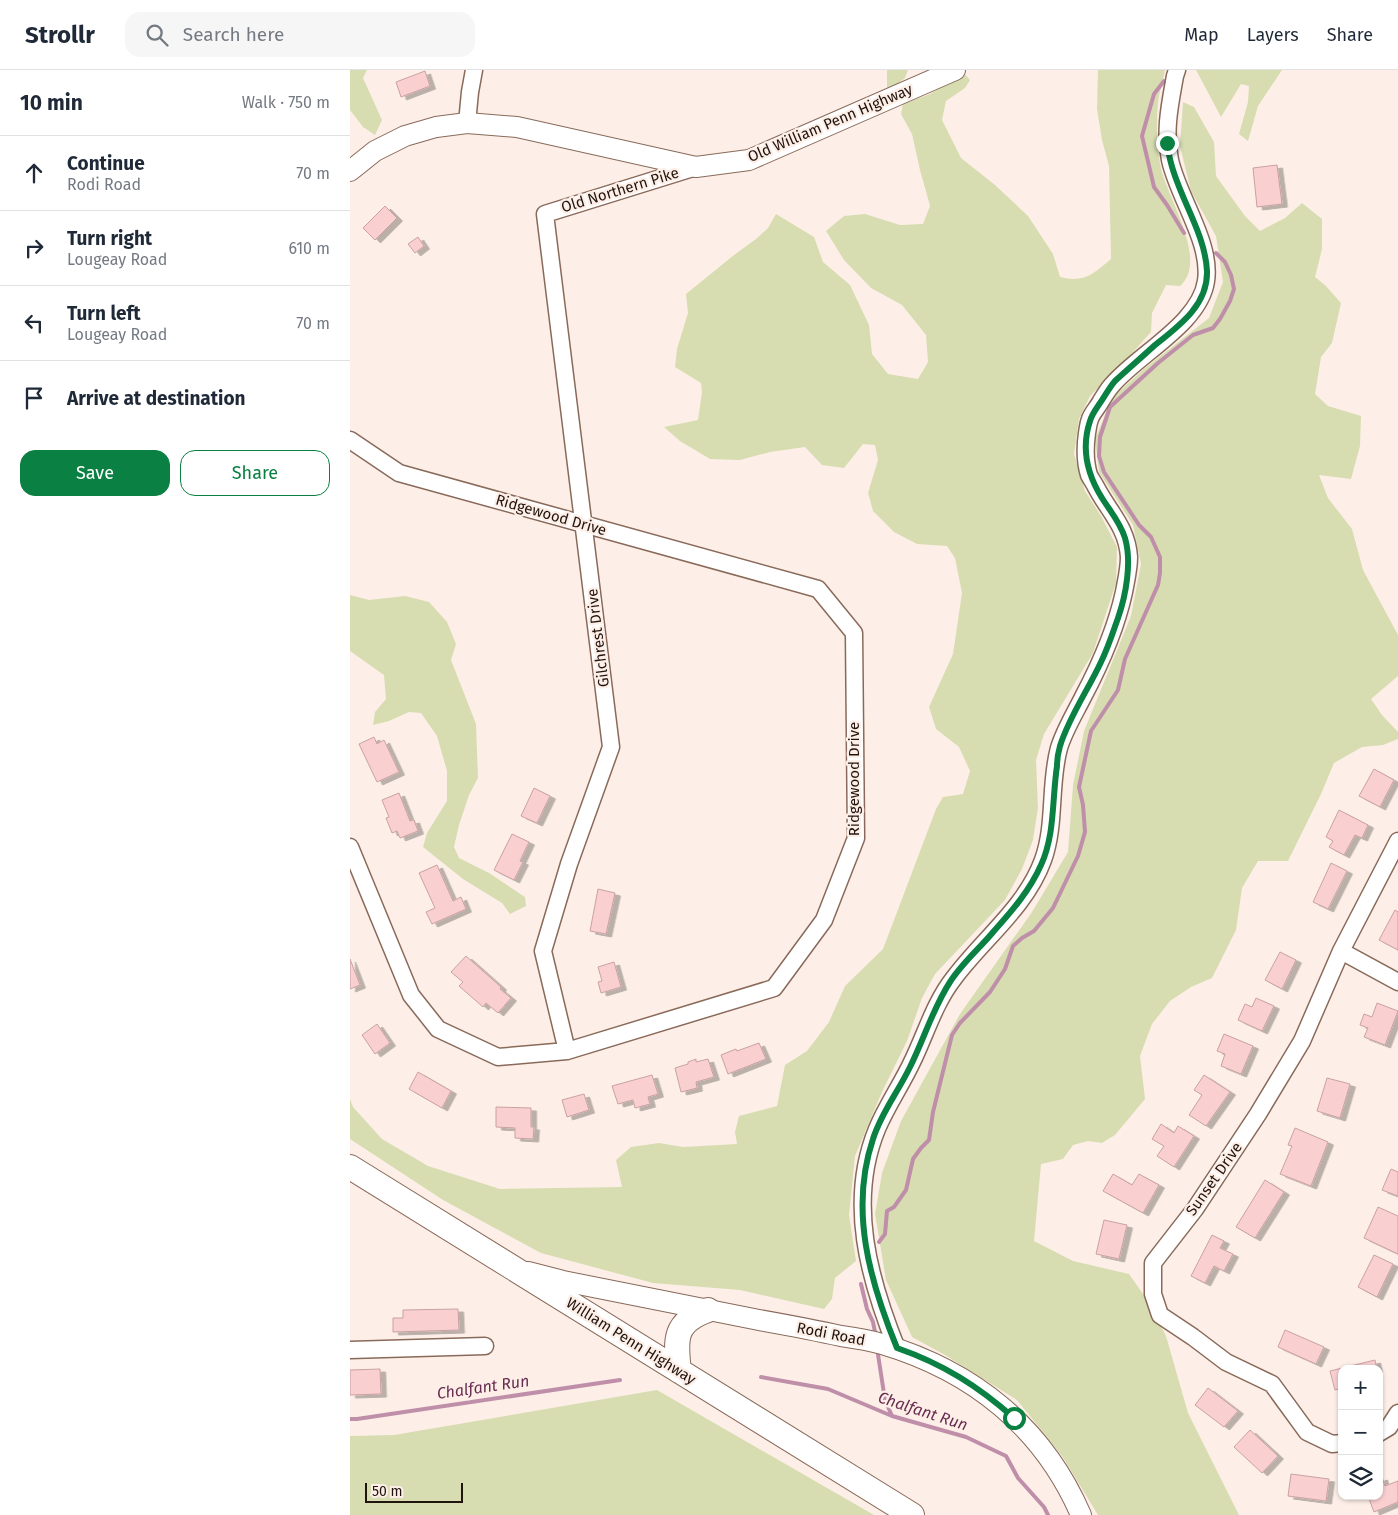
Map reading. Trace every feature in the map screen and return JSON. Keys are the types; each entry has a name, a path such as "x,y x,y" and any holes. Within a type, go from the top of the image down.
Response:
{"highway":[{"name":"William Penn Highway","path":"350,1166 912,1515"},
{"path":"679,1371 677,1345 680,1329 691,1317 708,1310"}],"main road":[{"name":"Old William Penn Highway","path":"350,171 376,151 405,136 436,127 467,123 517,127 696,167 750,160 955,70"},
{"name":"Rodi Road","path":"513,1268 563,1281 884,1344 933,1362 957,1375 993,1400 1032,1436 1065,1481 1081,1515"}],"street":[{"path":"467,123 474,70"},
{"path":"884,1344 876,1290 864,1238 863,1188 868,1154 884,1113 908,1072 932,1017 950,982 1014,908 1031,884 1043,862 1050,836 1059,748 1102,659 1120,613 1129,558 1126,540 1119,522 1090,475 1085,447 1090,418 1112,385 1188,318 1200,300 1206,282 1207,268 1202,245 1171,163 1167,143 1167,120 1177,70"},
{"name":"Old Northern Pike","path":"545,214 696,167"},
{"name":"Gilchrest Drive","path":"545,214 611,747 569,864 543,951 567,1051"},
{"name":"Ridgewood Drive","path":"350,440 399,473 818,589 854,632 856,838 824,920 774,988 567,1051 498,1057 438,1029 411,995 350,847"},
{"name":"Sunset Drive","path":"1338,1443 1332,1444 1307,1432 1272,1384 1226,1362 1160,1315 1153,1294 1153,1262 1195,1209 1268,1098 1302,1041 1341,951 1398,841"},
{"path":"1341,951 1398,982"},
{"path":"350,1350 485,1346"},
{"path":"1383,1431 1389,1427 1398,1413"}],"green space":[{"path":"350,70 367,70 363,78 382,120 375,135 363,127 350,110"},
{"path":"887,70 908,70 905,78 887,92"},
{"path":"1098,70 1165,70 1157,111 1159,157 1164,177 1188,244 1190,260 1188,275 1180,286 1166,285 1152,313 1151,332 1090,396 1079,419 1074,454 1085,491 1117,547 1116,583 1093,653 1044,734 1036,760 1038,808 1033,840 1022,869 1005,900 935,974 922,998 907,1041 882,1092 855,1156 849,1215 856,1261 835,1278 832,1299 824,1309 740,1290 653,1283 541,1253 443,1200 350,1139 350,1099 353,1107 382,1139 428,1166 500,1189 622,1187 616,1160 631,1147 659,1143 683,1147 737,1144 735,1132 739,1116 777,1106 785,1065 807,1051 829,1022 845,986 883,949 936,809 943,797 963,794 970,771 959,747 936,729 929,707 953,654 962,593 955,558 947,546 917,544 894,532 873,511 868,493 878,460 875,445 863,444 844,468 822,465 805,447 770,452 740,460 710,459 680,441 664,427 698,420 702,392 701,383 675,367 677,349 688,313 686,294 756,239 768,228 776,214 814,237 823,262 850,285 869,325 872,354 888,374 918,379 928,362 926,335 902,305 871,288 844,260 826,231 844,216 865,214 900,225 923,224 930,206 912,134 901,114 903,104 930,94 964,73 970,80 965,88 946,101 942,120 961,158 995,185 1028,216 1053,254 1060,277 1076,279 1094,273 1111,259 1109,166 1097,109"},
{"path":"1196,70 1282,70 1258,106 1248,141 1239,134 1248,102 1249,86 1241,84 1221,117"},
{"path":"1183,102 1194,107 1214,142 1216,176 1245,216 1260,231 1285,218 1302,203 1322,219 1322,249 1315,277 1341,303 1332,343 1321,357 1315,394 1328,406 1361,416 1360,446 1351,479 1319,475 1328,498 1352,529 1363,570 1398,635 1398,676 1371,699 1382,715 1398,732 1398,739 1383,745 1362,747 1334,763 1288,861 1258,861 1242,888 1236,930 1212,978 1191,987 1170,1001 1152,1024 1140,1056 1145,1099 1115,1135 1102,1143 1088,1141 1073,1145 1063,1159 1041,1164 1034,1241 1073,1261 1129,1274 1146,1298 1166,1336 1188,1413 1239,1515 1098,1515 1062,1456 1017,1400 945,1355 912,1337 886,1280 875,1214 882,1173 901,1121 960,1014 1032,912 1068,852 1073,785 1084,731 1131,616 1141,564 1133,525 1099,472 1095,439 1112,398 1145,368 1209,318 1223,282 1216,236 1191,191 1180,146"},
{"path":"350,595 369,600 405,596 429,602 447,622 456,644 451,660 476,724 478,778 469,795 454,847 459,858 489,873 525,897 526,906 510,914 502,903 463,879 423,847 427,833 447,801 447,771 437,736 421,713 409,712 389,721 373,725 375,712 386,699 384,675 350,651"},
{"path":"657,1390 874,1515 350,1515 350,1436 394,1435"}],"building":[{"path":"425,71 430,86 401,97 396,82"},
{"path":"1277,165 1282,204 1257,207 1253,168"},
{"path":"385,206 397,218 375,240 363,228"},
{"path":"418,237 424,246 415,253 408,244"},
{"path":"374,737 377,744 384,740 399,772 377,782 359,744"},
{"path":"1374,769 1394,780 1380,807 1359,796"},
{"path":"534,788 550,796 537,823 521,816"},
{"path":"399,793 410,821 414,820 418,831 400,838 397,831 392,833 386,818 389,817 382,800"},
{"path":"1339,810 1368,825 1362,838 1355,835 1344,855 1329,847 1333,841 1326,837"},
{"path":"512,834 529,842 520,861 523,862 514,880 494,870"},
{"path":"1331,863 1347,871 1328,909 1313,902"},
{"path":"437,865 453,901 461,897 466,909 432,924 426,912 435,908 419,873"},
{"path":"598,889 615,893 606,934 590,931"},
{"path":"1395,910 1398,912 1398,950 1379,940"},
{"path":"1280,952 1296,960 1282,989 1265,980"},
{"path":"466,956 511,998 498,1013 486,1003 483,1007 459,986 463,982 451,972"},
{"path":"350,959 360,985 350,989"},
{"path":"614,962 621,987 601,993 598,982 602,981 598,967"},
{"path":"1256,998 1274,1006 1262,1031 1238,1020 1245,1004 1252,1007"},
{"path":"1377,1003 1398,1011 1385,1045 1364,1037 1368,1028 1360,1025 1364,1014 1372,1017"},
{"path":"377,1024 390,1043 375,1054 362,1035"},
{"path":"1224,1034 1253,1046 1241,1074 1221,1066 1225,1054 1217,1051"},
{"path":"759,1043 766,1059 728,1074 721,1055"},
{"path":"696,1059 696,1062 708,1059 714,1077 696,1082 697,1088 681,1092 675,1068"},
{"path":"418,1072 451,1091 442,1108 409,1089"},
{"path":"652,1075 658,1094 648,1097 650,1104 635,1108 633,1100 618,1104 612,1086"},
{"path":"1204,1075 1230,1092 1206,1126 1189,1115 1202,1095 1194,1090"},
{"path":"1327,1078 1350,1084 1340,1118 1317,1111"},
{"path":"584,1094 589,1110 567,1117 562,1100"},
{"path":"496,1107 531,1108 531,1127 534,1127 533,1139 515,1138 515,1128 496,1127"},
{"path":"1161,1124 1174,1133 1178,1126 1194,1136 1174,1167 1157,1156 1164,1146 1152,1139"},
{"path":"1295,1128 1328,1142 1311,1186 1280,1174 1292,1146 1288,1145"},
{"path":"1391,1169 1398,1172 1398,1196 1382,1190"},
{"path":"1113,1174 1132,1185 1139,1174 1159,1185 1143,1213 1103,1191"},
{"path":"1265,1180 1284,1192 1255,1238 1236,1227"},
{"path":"1378,1207 1398,1216 1398,1254 1364,1238"},
{"path":"1104,1220 1127,1225 1119,1259 1096,1254"},
{"path":"1212,1235 1224,1241 1220,1248 1233,1254 1224,1271 1214,1266 1205,1283 1191,1276"},
{"path":"1374,1255 1393,1264 1377,1297 1358,1287"},
{"path":"458,1309 459,1330 393,1332 393,1318 403,1318 403,1310"},
{"path":"1285,1330 1324,1347 1316,1364 1278,1347"},
{"path":"1375,1360 1376,1365 1355,1365"},
{"path":"380,1369 381,1394 350,1395 350,1370"},
{"path":"1338,1369 1338,1389 1335,1390 1330,1371"},
{"path":"1208,1388 1238,1411 1224,1427 1195,1405"},
{"path":"1250,1430 1278,1456 1262,1473 1234,1447"},
{"path":"1291,1474 1329,1479 1326,1501 1288,1496"},
{"path":"1383,1480 1385,1486 1398,1481 1398,1502 1374,1512 1370,1500 1383,1500"}],"waterway":[{"path":"1164,81 1154,94 1142,136 1154,187 1184,233"},
{"path":"879,1242 885,1234 887,1211 894,1207 906,1190 913,1159 929,1140 933,1112 952,1035 960,1023 990,992 1005,969 1013,946 1034,931 1053,908 1078,856 1085,832 1083,805 1079,787 1091,731 1118,690 1125,659 1158,585 1160,573 1160,557 1151,537 1139,525 1104,472 1099,456 1100,437 1110,407 1158,363 1193,335 1213,328 1220,319 1234,289 1231,275 1225,262 1216,253"},
{"path":"861,1284 876,1337"},
{"path":"877,1348 885,1400 892,1416"},
{"name":"Chalfant Run","path":"761,1377 828,1389 892,1416 966,1437 1006,1456 1018,1478 1044,1507 1048,1515"},
{"name":"Chalfant Run","path":"350,1419 620,1380"}],"route":[{"path":"1014,1418 982,1391 965,1380 933,1362 897,1348 881,1307 864,1238 862,1205 865,1170 868,1154 878,1126 904,1080 950,982 1014,908 1031,884 1043,862 1050,836 1059,748 1102,659 1120,613 1129,558 1126,540 1119,522 1090,475 1085,447 1090,418 1112,385 1188,318 1200,300 1206,282 1207,268 1202,245 1171,163 1167,143"}]}
